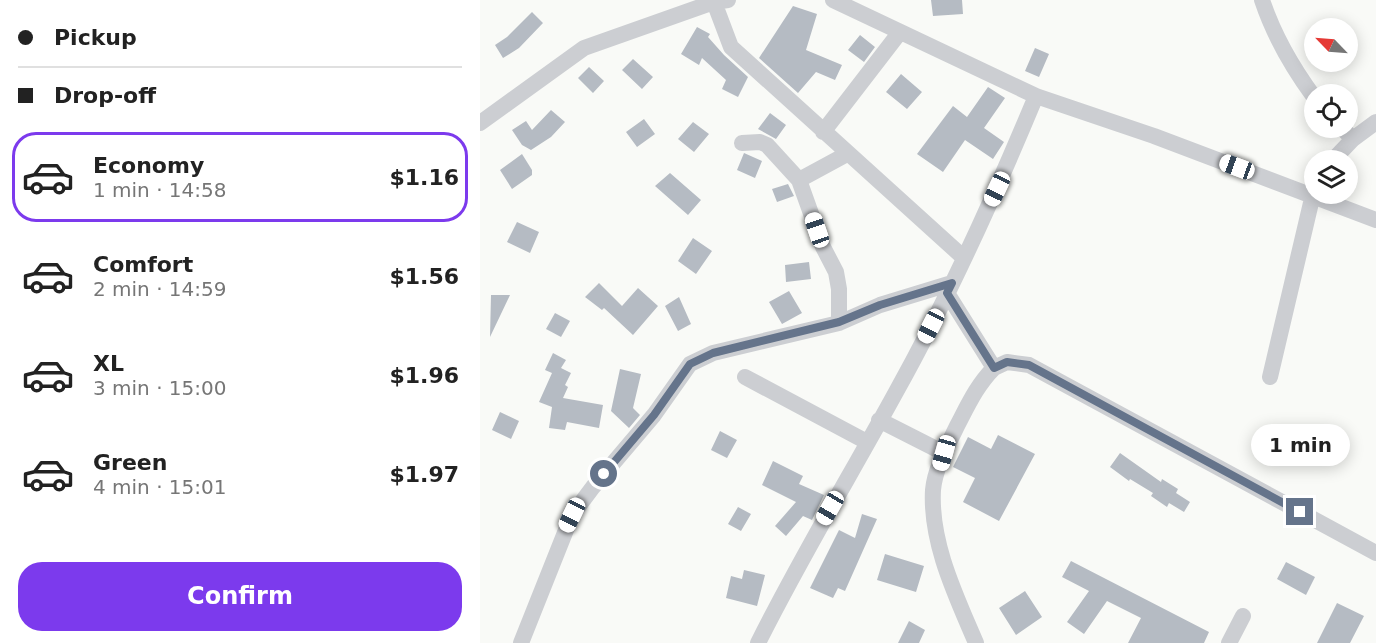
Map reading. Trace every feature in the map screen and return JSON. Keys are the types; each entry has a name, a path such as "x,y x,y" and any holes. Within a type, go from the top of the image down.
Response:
{"street":[{"path":"833,0 1036,96 1304,189"},
{"path":"1262,0 1270,24 1290,62 1305,84"},
{"path":"480,123 584,48 721,1 731,47 964,258"},
{"path":"823,132 900,32"},
{"path":"758,643 799,562 867,442 949,288 1004,174 1036,96"},
{"path":"1358,129 1376,122"},
{"path":"742,143 760,142 766,145 799,180 823,247 836,272 839,289 839,322"},
{"path":"799,180 847,154"},
{"path":"1270,377 1310,204"},
{"path":"1340,204 1376,220"},
{"path":"521,643 572,515 654,415 690,364 713,353 839,322 888,302 949,288"},
{"path":"949,288 994,368"},
{"path":"976,643 949,578 935,523 933,488 944,453 975,392 994,368 1007,362 1029,365 1376,553"},
{"path":"745,377 867,442"},
{"path":"879,420 944,453"},
{"path":"1229,643 1243,616"}],"building":[{"path":"931,0 962,0 963,14 933,16"},
{"path":"793,6 817,14 806,50 842,65 835,80 816,72 798,93 759,58"},
{"path":"532,12 543,23 519,48 503,58 495,45 507,37"},
{"path":"697,27 710,34 708,37 748,77 738,97 722,89 726,80 702,58 699,65 681,54"},
{"path":"860,35 875,47 864,62 848,50"},
{"path":"1035,48 1049,54 1039,77 1025,71"},
{"path":"633,59 653,77 642,89 622,70"},
{"path":"589,67 604,81 593,93 578,78"},
{"path":"901,74 922,92 907,109 886,92"},
{"path":"988,87 1005,98 984,128 1004,142 993,159 965,140 943,172 917,154 953,106 967,117"},
{"path":"551,110 565,122 551,137 531,150 522,145 512,130 526,121 532,130"},
{"path":"770,113 786,125 776,139 758,129"},
{"path":"644,119 655,134 637,147 626,132"},
{"path":"693,122 709,134 694,152 678,139"},
{"path":"744,153 762,161 755,178 737,170"},
{"path":"522,154 532,170 532,175 512,189 500,170"},
{"path":"670,173 701,200 688,215 655,186"},
{"path":"788,184 794,196 777,202 772,189"},
{"path":"517,222 539,232 530,253 507,242"},
{"path":"693,238 712,251 696,274 678,261"},
{"path":"809,262 811,279 786,282 785,265"},
{"path":"599,283 622,306 638,288 658,306 633,335 604,308 602,310 585,297"},
{"path":"789,291 802,313 782,324 769,302"},
{"path":"491,295 510,295 490,337"},
{"path":"679,297 691,324 678,331 665,306"},
{"path":"555,313 570,321 561,337 546,329"},
{"path":"553,353 566,360 561,368 571,373 565,385 568,387 563,398 603,405 599,428 567,422 565,430 549,428 552,407 539,402 552,373 545,370"},
{"path":"620,369 641,374 633,408 640,415 629,428 611,411"},
{"path":"500,412 519,421 511,439 492,430"},
{"path":"720,431 737,440 727,458 711,450"},
{"path":"998,435 1035,454 999,521 963,502 975,478 953,467 968,437 991,449"},
{"path":"1120,453 1161,482 1162,479 1178,489 1176,493 1190,502 1184,512 1169,503 1167,507 1151,496 1153,493 1130,479 1129,481 1110,467"},
{"path":"773,461 803,476 799,484 824,495 812,520 803,516 786,536 775,526 796,502 762,485"},
{"path":"738,507 751,514 741,531 728,524"},
{"path":"862,514 877,519 845,591 838,588 833,598 810,588 839,530 855,538"},
{"path":"885,554 924,566 916,592 877,580"},
{"path":"1071,561 1209,632 1204,643 1128,643 1141,618 1107,601 1084,634 1067,622 1089,591 1062,577"},
{"path":"1286,562 1315,577 1306,595 1277,579"},
{"path":"744,570 765,575 757,606 726,598 731,576 742,579"},
{"path":"1025,591 1042,617 1016,635 999,608"},
{"path":"1337,603 1364,616 1350,643 1317,643"},
{"path":"909,621 925,630 919,643 898,643"}],"route":[{"path":"604,474 654,415 690,364 713,353 806,332 839,322 880,305 952,283 947,293 968,323 994,368 1007,362 1029,365 1300,512"}]}
